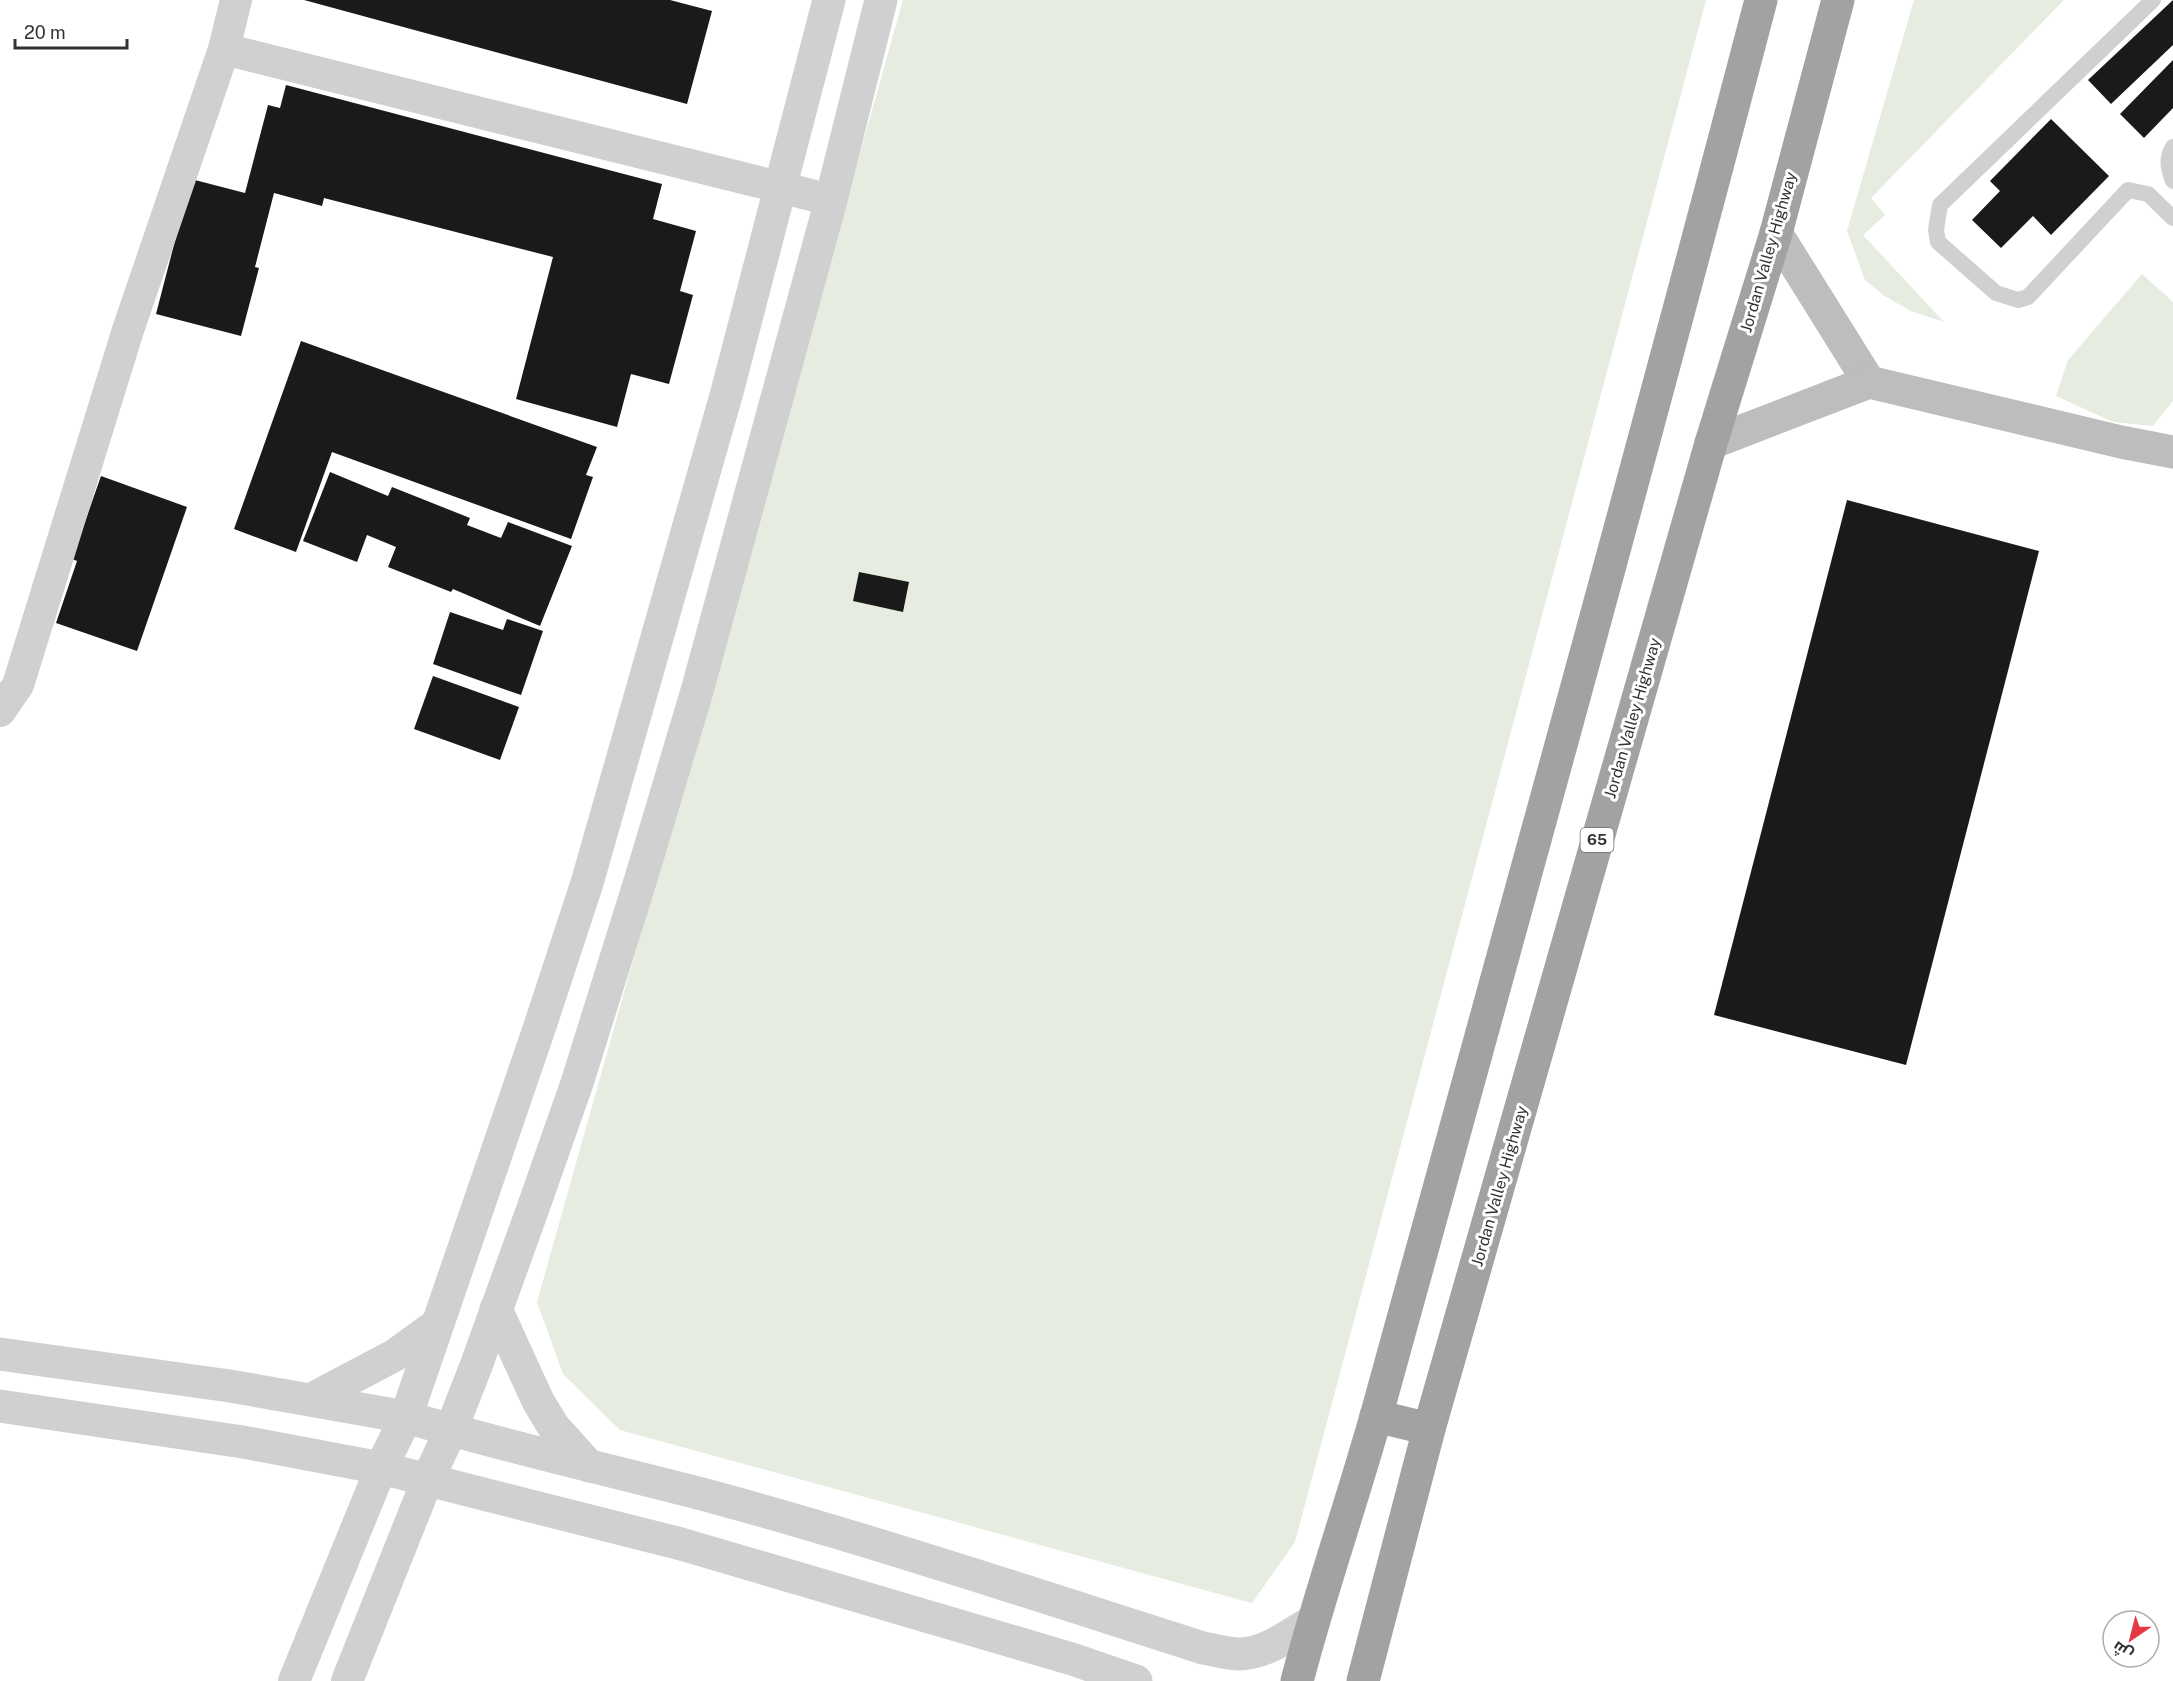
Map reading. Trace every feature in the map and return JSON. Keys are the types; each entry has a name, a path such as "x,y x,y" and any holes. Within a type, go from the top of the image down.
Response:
{"highway":[{"path":"1297,1681 1313,1620 1376,1416 1665,367 1761,0"},
{"name":"Jordan Valley Highway","path":"1363,1681 1429,1430 1711,443 1776,233 1838,0"},
{"path":"1376,1416 1429,1430"}],"main road":[{"path":"1776,233 1869,382"},
{"path":"1711,443 1869,382 2121,442 2173,452"}],"street":[{"path":"0,711 18,686 128,330 224,49 236,0"},
{"path":"294,1681 381,1468 406,1417 435,1326 540,1026 586,883 727,392 829,0"},
{"path":"347,1681 427,1481 451,1430 577,1083 697,691 831,200 881,0"},
{"path":"224,49 831,200"},
{"path":"496,1309 538,1401 553,1426 589,1466"},
{"path":"312,1399 395,1354 435,1326"},
{"path":"0,1354 312,1399 406,1417 858,1539 1203,1648 1240,1654 1259,1650 1313,1620"},
{"path":"0,1406 243,1442 381,1468 681,1544 1072,1659 1136,1681"}],"lane":[{"path":"2153,0 1940,205 1936,230 1938,242 1996,293 2018,300 2028,297 2128,190 2148,194 2173,218"},
{"path":"2173,147 2168,158 2173,181"}],"shaded area":[{"path":"903,0 1706,0 1295,1542 1252,1603 620,1430 563,1374 537,1302"},
{"path":"1914,0 2064,0 1871,198 1885,215 1863,235 1944,322 1911,311 1886,297 1865,280 1847,231"},
{"path":"2142,274 2173,302 2173,401 2153,426 2113,422 2056,396 2068,360"}],"building":[{"path":"304,0 670,0 712,11 687,104"},
{"path":"2173,0 2173,45 2111,104 2088,80"},
{"path":"2173,60 2173,108 2144,138 2120,114"},
{"path":"286,85 662,184 653,219 696,231 680,291 693,295 669,384 631,374 617,427 516,399 553,257 324,198 322,206 274,193 255,267 259,268 241,336 156,314 191,179 245,193 268,105 280,108"},
{"path":"2051,119 2109,176 2051,235 2033,216 2001,248 1972,220 2000,191 1990,181"},
{"path":"301,341 597,447 586,475 593,477 571,539 332,452 296,552 234,529"},
{"path":"330,472 388,496 392,487 470,518 467,525 501,538 508,522 572,546 540,626 453,589 451,592 388,567 396,547 367,535 357,562 303,541"},
{"path":"101,476 187,507 137,651 56,623 77,561 72,559"},
{"path":"1847,500 2039,551 1906,1065 1714,1015"},
{"path":"859,572 909,582 903,612 853,601"},
{"path":"450,612 503,630 507,619 543,631 521,695 433,664"},
{"path":"433,676 519,707 500,760 414,729"}]}
